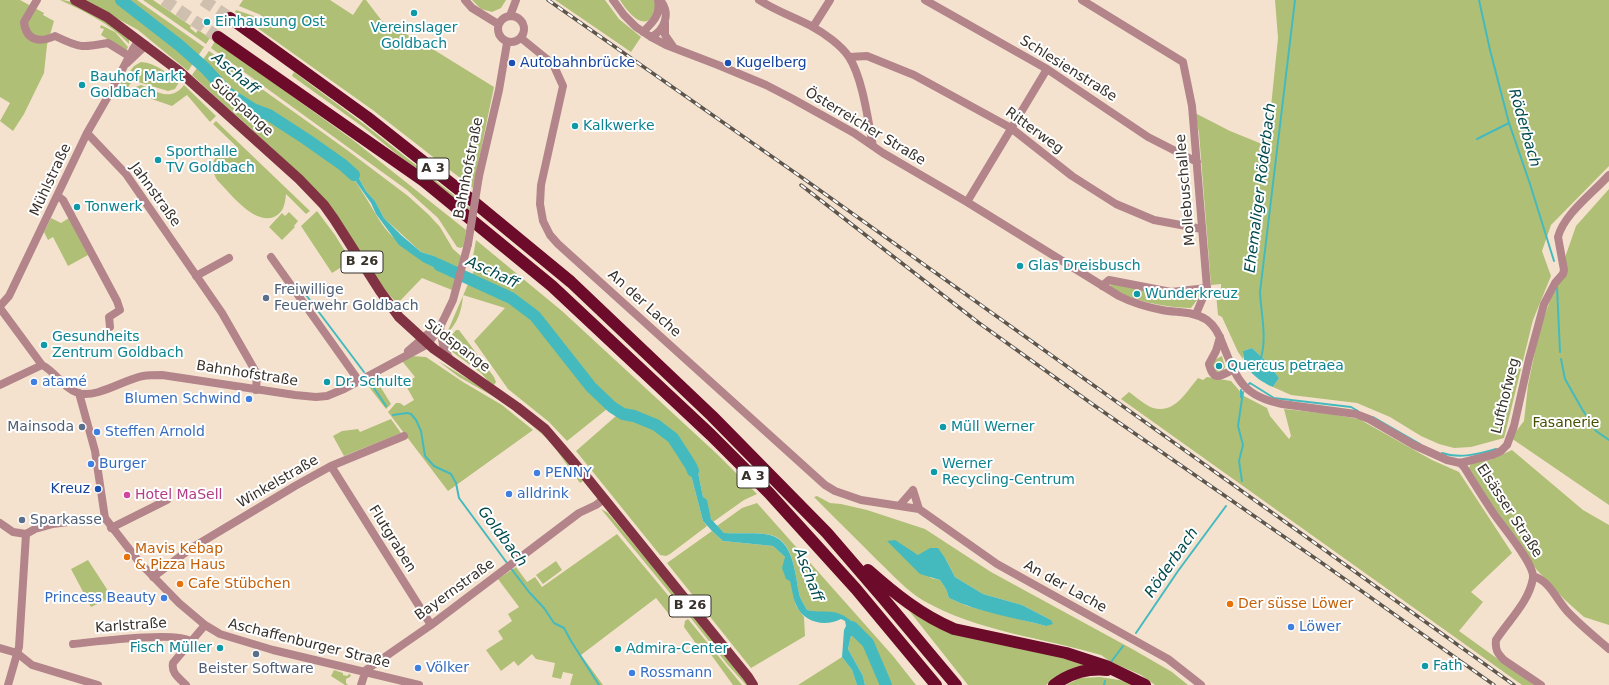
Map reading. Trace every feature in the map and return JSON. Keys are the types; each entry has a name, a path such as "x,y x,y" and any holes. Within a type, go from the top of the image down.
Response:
{"highway":[{"name":"A 3","path":"230,18 367,117 463,193 571,282 712,416 827,533 956,685"},
{"name":"A 3","path":"218,37 424,181 552,286 705,430 769,493 856,589 936,685"},
{"path":"827,533 901,598 939,623 954,629 1066,653 1115,670 1145,685"},
{"path":"1054,685 1069,676 1088,670 1115,670"}],"main road":[{"name":"Südspange","path":"75,0 107,17 143,42 179,71 299,179 324,205 345,233 380,291 399,316 425,341 450,361 517,407 545,429 602,496 753,685"}],"street":[{"path":"37,0 24,22 28,33 37,40 44,40 55,36 76,46 84,47 108,43 129,56"},
{"path":"465,0 472,8 498,24"},
{"path":"510,16 516,0"},
{"name":"Österreicher Straße","path":"613,0 624,15 651,37 675,49 766,86 793,99 854,133 883,153 967,202 1102,286 1134,304 1162,310 1196,314 1207,320 1216,329 1232,370 1239,381 1256,396 1270,402"},
{"path":"643,32 653,22 658,14 660,7 659,0"},
{"path":"659,0 664,4 666,12 665,35 675,49"},
{"path":"759,0 812,27 835,43 849,57 861,86 874,146"},
{"path":"812,27 830,0"},
{"name":"Schlesienstraße","path":"925,0 1047,69 1148,137 1197,162"},
{"name":"Mollebuschallee","path":"1082,0 1183,62 1192,106 1207,288 1196,314"},
{"path":"510,16 518,18 523,23 524,31 521,38 515,42 507,42 501,39 497,32 498,24 503,18 510,16"},
{"path":"651,37 658,34 665,21"},
{"name":"An der Lache","path":"521,38 553,64 563,86 541,185 540,204 543,221 550,235 558,244 824,485 847,496 861,500 919,509 997,564 1168,659 1202,685"},
{"name":"Mühlstraße","path":"0,307 9,296 87,133 129,56 143,42"},
{"name":"Mühlstraße","path":"125,65 138,54 143,42"},
{"name":"Bahnhofstraße","path":"79,394 101,391 143,376 162,375 256,390 316,397 327,396 359,381 403,356 425,341 442,323 456,291 467,254 479,176 499,90 507,42"},
{"name":"Ritterweg","path":"849,57 867,56 914,75 1011,128 1072,176 1116,204 1154,220 1202,229"},
{"path":"967,202 1047,69"},
{"name":"Jahnstraße","path":"87,133 126,174 222,313 257,374 256,390"},
{"name":"Lufthofweg","path":"1270,402 1356,414 1368,419 1431,454 1460,463 1492,455 1500,451 1507,445 1520,402 1529,359 1544,304 1555,283 1564,274 1558,237 1559,232 1568,217 1609,175"},
{"path":"58,196 63,200 117,301 120,310 109,317 110,327"},
{"path":"271,257 359,381"},
{"path":"196,276 229,258"},
{"path":"1102,286 1109,280 1171,292 1207,288"},
{"path":"0,307 42,366 50,371 66,386 79,394"},
{"path":"442,323 443,345 450,361"},
{"path":"1220,337 1216,351 1209,364 1211,372 1214,376 1220,376 1232,370"},
{"path":"0,385 42,366"},
{"name":"Aschaffenburger Straße","path":"79,394 95,451 105,518 153,577 179,603 205,625 220,634 247,643 419,685"},
{"name":"Winkelstraße","path":"153,577 203,541 289,489 331,466 404,436"},
{"name":"Elsässer Straße","path":"1460,463 1532,570 1533,576 1530,590 1496,640 1495,646 1498,654 1504,660 1541,685"},
{"name":"Flutgraben","path":"331,466 431,625"},
{"path":"900,505 913,490 919,509"},
{"name":"Bayernstraße","path":"365,672 369,667 431,625 602,496"},
{"path":"112,528 167,500"},
{"path":"0,523 13,532 26,534 35,529 53,524 105,518"},
{"path":"8,685 19,647 26,534"},
{"path":"1533,576 1540,578 1566,610 1609,649"},
{"path":"186,685 174,673 172,668 173,663 205,625"},
{"name":"Karlstraße","path":"73,644 110,639 176,637 186,638 190,641"},
{"path":"0,648 17,653 32,665 98,685"},
{"path":"361,685 365,672"}],"green space":[{"path":"0,0 20,0 44,13 43,15 54,21 47,45 44,73 24,114 13,131 0,121 10,103 0,97"},
{"path":"60,0 76,4 94,13 126,35 129,39 129,44 105,24"},
{"path":"84,0 137,0 204,47 188,71 138,30"},
{"path":"143,0 153,0 191,26 190,28 196,33 198,30 210,38 206,44"},
{"path":"243,0 330,0 353,15 363,0 366,0 382,21 431,48 494,87 473,188 374,111 235,12 236,10 260,18 261,15 239,6"},
{"path":"472,0 506,0 501,8 492,12 481,9"},
{"path":"555,0 605,0 619,19 641,37 631,52"},
{"path":"620,0 654,0 656,4 653,16 648,21 638,20 629,13"},
{"path":"1275,0 1609,0 1609,166 1551,225 1542,251 1551,276 1533,320 1504,438 1471,447 1454,448 1439,444 1421,436 1390,417 1357,403 1291,395 1273,387 1279,378 1267,362 1252,348 1243,351 1243,359 1238,352 1222,317 1218,315 1216,294 1221,292 1221,284 1211,285 1199,133 1195,113 1230,131 1267,146 1278,38"},
{"path":"101,25 115,32 128,47 126,51 101,35 104,29 100,28"},
{"path":"215,41 353,140 466,230 464,246 461,248 457,247 438,218 407,190 211,48"},
{"path":"209,51 347,150 408,196 440,227 453,249 461,256 452,290 422,278 397,304 378,281 345,228 322,198 275,151 192,75","holes":["340,160 357,175 366,191 375,201 384,218 421,252 434,256 452,276 419,258 403,246 385,229 359,186"]},
{"path":"141,62 156,66 179,82 175,89 168,91 135,81 131,83 123,93 121,91 120,84 134,66"},
{"path":"294,72 364,124 470,208 469,212 363,127 292,76"},
{"path":"141,85 159,93 169,94 179,90 184,85 216,116 210,122 187,95 172,106 149,98 144,99 134,94 131,99 129,94 133,88"},
{"path":"216,121 310,211 306,214 286,194 280,213 274,217 266,218 251,212 235,200 217,180 213,167 216,157 220,153 238,148 213,124"},
{"name":"Fasanerie","path":"1609,189 1609,505 1511,438 1524,421 1528,385 1539,332 1576,226"},
{"path":"317,211 335,235 351,261 332,273 301,226"},
{"path":"289,212 298,221 294,226 295,227 282,240 269,227 282,213 285,216"},
{"path":"51,218 61,223 69,218 88,255 68,266 53,237 48,240 44,232"},
{"path":"476,240 562,311 717,454 757,494 744,500 713,522 703,497 698,472 684,460 691,475 703,521 707,526 670,554 666,556 660,555 576,451 616,416 607,409 567,441 549,422 508,389 474,341 505,308 463,295 475,268 471,267"},
{"path":"1111,283 1203,292 1191,308 1159,305 1139,300 1119,292 1110,287"},
{"path":"463,296 458,317 446,335"},
{"path":"456,330 459,330 494,377 496,382 494,385 481,373 447,348 445,343"},
{"path":"412,356 426,357 463,382 502,405 533,430 448,491 388,412 396,403 400,403 404,406 414,400 405,384 415,377 402,361"},
{"path":"1222,356 1225,367 1221,372 1215,371 1213,364 1216,359"},
{"path":"438,361 498,397 551,440 583,481 580,483 550,441 515,411 498,399 459,377"},
{"path":"1207,377 1231,381 1244,396 1267,408 1270,416 1289,439 1291,436 1284,409 1359,419 1432,460 1459,472 1512,553 1471,592 1483,602 1459,631 1534,685 1522,685 1121,399 1129,392 1153,408 1168,408 1174,405 1184,395 1198,378 1203,380"},
{"path":"375,378 391,404 386,409 366,383"},
{"path":"391,419 401,433 344,456 333,436 342,431 358,429 360,432"},
{"path":"1512,450 1583,510 1609,525 1609,625 1584,617 1565,600 1536,569 1519,542 1489,501 1469,468 1471,463 1490,460"},
{"path":"817,496 830,503 867,510 925,529 991,572 1134,650 1172,672 1188,685 1155,685 1141,675 1111,662 1101,655 988,627 966,620 924,601 900,582 814,497","holes":["909,551 918,555 945,558 955,577 983,594 1022,605 1051,620 1046,626 967,606 949,598 946,589 940,580 931,578"]},
{"path":"757,503 893,656 916,685 865,685 863,676 848,649 851,636 863,636 858,627 832,612 807,610 801,599 792,559 785,544 779,538 771,535 724,533 717,526 742,508"},
{"path":"601,509 608,513 684,604 683,609"},
{"path":"712,531 723,541 773,546 785,557 796,606 804,617 805,636 751,668 667,563"},
{"path":"617,534 682,612 672,618 656,598 581,655 603,685 570,685 573,674 563,672 561,679 552,677 555,663 536,659 532,654 518,666 514,661 501,671 486,650 503,639 498,631 512,621 508,614 519,607 498,579 516,567 527,582 535,577 542,587"},
{"path":"88,560 112,597 91,607 71,569"},
{"path":"556,561 562,570 543,584 536,575"},
{"path":"903,603 938,628 954,634 1064,657 1095,666 1058,676 1046,685 968,685"},
{"path":"692,616 697,619 749,685 746,685 727,664 690,617"},
{"path":"688,619 742,685 733,685 707,649 702,652 684,627 685,621"},
{"path":"842,657 852,670 857,685 798,685"},
{"path":"334,670 343,673 343,675 351,675 346,679 346,683 348,685 345,685 331,676"},
{"path":"1100,677 1125,681 1132,685 1066,685 1080,678"}],"water":[{"path":"132,5 159,25 155,28 131,11"},
{"path":"340,159 357,175 366,191 375,201 384,218 421,252 434,256 453,266 452,276 423,262 399,245 376,214 371,203 354,179 345,170"},
{"path":"1252,348 1267,362 1279,378 1273,387 1256,377 1245,363 1243,351"},
{"path":"685,458 689,458 698,472 703,497 707,500 711,519 724,533 765,534 778,538 789,551 801,599 807,610 832,612 842,615 850,620 861,632 864,636 851,636 848,649 863,676 865,685 857,685 852,670 842,657 844,630 846,626 845,621 841,619 828,623 822,623 816,622 804,616 796,605 790,581 786,579 782,568 785,557 773,546 723,541 703,521 691,475 683,460"},
{"path":"895,540 918,555 930,548 938,548 955,577 983,594 1022,605 1051,620 1053,624 1046,626 997,614 949,598 946,589 940,580 920,574 887,541"}],"waterway":[{"name":"Aschaff","path":"121,0 179,45 205,68 228,93 253,109 269,115 306,139 343,165 354,175"},
{"name":"Ehemaliger Röderbach","path":"1261,358 1264,333 1260,292 1295,0"},
{"name":"Röderbach","path":"1479,0 1509,123 1554,261"},
{"path":"1477,139 1509,123"},
{"name":"Aschaff","path":"439,265 511,298 535,316 591,387 612,407 623,414 634,416 656,425 673,438 693,471"},
{"path":"1557,287 1560,352"},
{"path":"303,291 364,372"},
{"path":"1561,359 1565,379 1582,409 1596,431 1609,440"},
{"path":"370,382 386,406"},
{"path":"1249,384 1250,383 1274,398 1351,407 1358,411"},
{"name":"Röderbach","path":"1241,390 1241,397"},
{"name":"Röderbach","path":"1242,481 1239,461 1243,445 1238,426 1243,392"},
{"name":"Goldbach","path":"393,415 407,413 411,414 416,420 421,431 425,456 434,466 451,474 456,483 459,498 507,563"},
{"path":"1373,417 1420,444"},
{"path":"1442,453 1462,456 1496,449"},
{"name":"Röderbach","path":"1136,633 1178,571 1226,506"},
{"name":"Goldbach","path":"510,567 529,592 544,608 554,623 564,628 599,685"},
{"name":"Aschaff","path":"852,627 868,643 886,685"},
{"name":"Röderbach","path":"1111,662 1123,646"},
{"name":"Röderbach","path":"1104,685 1105,681"}],"tunnel":[{"path":"164,0 218,37"},
{"path":"203,0 230,18"}],"railway":[{"path":"548,0 804,179 1514,685"},
{"path":"801,185 979,323 1494,685"}],"place":[{"name":"Vereinslager Goldbach","path":"414,13"},
{"name":"Einhausung Ost","path":"207,22"},
{"name":"Autobahnbrücke","path":"512,63"},
{"name":"Kugelberg","path":"728,63"},
{"name":"Bauhof Markt Goldbach","path":"82,85"},
{"name":"Kalkwerke","path":"575,126"},
{"name":"Sporthalle TV Goldbach","path":"158,160"},
{"name":"Tonwerk","path":"77,207"},
{"name":"Glas Dreisbusch","path":"1020,266"},
{"name":"Wunderkreuz","path":"1137,294"},
{"name":"Freiwillige Feuerwehr Goldbach","path":"266,298"},
{"name":"Gesundheits Zentrum Goldbach","path":"44,345"},
{"name":"Quercus petraea","path":"1219,366"},
{"name":"atamé","path":"34,382"},
{"name":"Dr. Schulte","path":"327,382"},
{"name":"Blumen Schwind","path":"249,399"},
{"name":"Mainsoda","path":"82,427"},
{"name":"Müll Werner","path":"943,427"},
{"name":"Steffen Arnold","path":"97,432"},
{"name":"Burger","path":"91,464"},
{"name":"Werner Recycling-Centrum","path":"934,472"},
{"name":"PENNY","path":"537,473"},
{"name":"Kreuz","path":"98,489"},
{"name":"alldrink","path":"509,494"},
{"name":"Hotel MaSell","path":"127,495"},
{"name":"Sparkasse","path":"22,520"},
{"name":"Mavis Kebap & Pizza Haus","path":"127,557"},
{"name":"Cafe Stübchen","path":"180,584"},
{"name":"Princess Beauty","path":"164,598"},
{"name":"Der süsse Löwer","path":"1230,604"},
{"name":"Löwer","path":"1291,627"},
{"name":"Fisch Müller","path":"220,648"},
{"name":"Admira-Center","path":"618,649"},
{"name":"Beister Software","path":"256,654"},
{"name":"Fath","path":"1425,666"},
{"name":"Völker","path":"418,668"},
{"name":"Rossmann","path":"632,673"}]}
